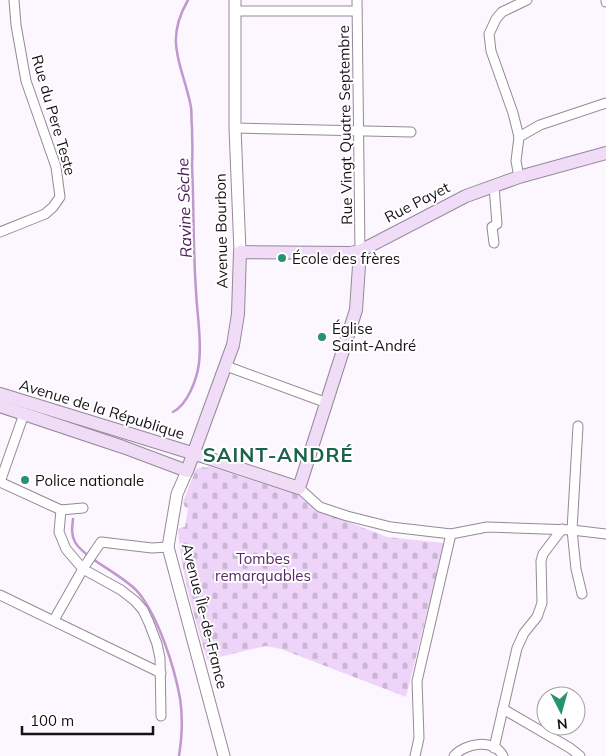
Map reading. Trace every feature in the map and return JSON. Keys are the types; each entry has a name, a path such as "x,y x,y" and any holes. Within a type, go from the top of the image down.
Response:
{"main road":[{"name":"Rue Payet","path":"240,252 342,254 360,251 448,204 519,176 606,153"},
{"path":"299,488 356,310 360,251"},
{"name":"Avenue Bourbon","path":"193,455 232,345 238,314 240,252"},
{"name":"Avenue de la République","path":"0,394 299,488"},
{"name":"Avenue de la République","path":"0,406 123,447 187,471"},
{"name":"Avenue Île-de-France","path":"187,471 193,455"}],"street":[{"name":"Rue du Pere Teste","path":"0,232 45,214 60,197 56,167 26,81 16,25 14,0"},
{"name":"Rue Vingt Quatre Septembre","path":"357,0 360,251"},
{"path":"519,176 516,161 519,137 513,113 491,51 490,34 496,18 502,12 527,0"},
{"path":"235,6 357,11"},
{"name":"Avenue Bourbon","path":"235,6 235,128 240,252"},
{"path":"519,137 540,125 606,103"},
{"path":"235,128 411,132"},
{"path":"494,186 497,224 492,227 494,243"},
{"path":"226,366 327,403"},
{"path":"24,414 0,482 61,510 83,508"},
{"path":"578,426 572,530 576,569 582,594"},
{"name":"Avenue Île-de-France","path":"187,471 177,494 168,547 224,756"},
{"path":"299,488 320,507 391,527 451,534 487,527 562,529 606,534"},
{"path":"61,510 59,532 66,549 84,568 121,590 143,610 157,644 161,716"},
{"path":"494,748 520,640 536,617 542,603 541,561 543,554 562,529"},
{"path":"415,756 419,738 417,681 451,534"},
{"path":"54,620 101,542 152,548 168,547"},
{"path":"0,595 160,673"},
{"path":"503,709 570,748 580,756"},
{"path":"454,756 467,747 474,745 494,748 501,752 503,756"}],"green space":[{"name":"Tombes remarquables","path":"208,466 298,495 315,509 387,537 444,543 406,697 281,649 266,646 207,660 185,580 178,530 185,527 188,508 185,507 183,502 196,469 207,468"}],"waterway":[{"name":"Ravine Sèche","path":"173,412 183,403 191,390 198,369 200,354 194,260 191,110 177,54 176,42 177,29 188,0"},
{"name":"Ravine Sèche","path":"73,519 72,528 75,542 95,561 131,585 138,592 153,615 170,657 180,698 182,727 179,756"}],"place":[{"name":"École des frères","path":"282,258"},
{"name":"Église Saint-André","path":"322,337"},
{"name":"Police nationale","path":"25,480"}],"district":[{"name":"SAINT-ANDRÉ","path":"278,454"}]}
